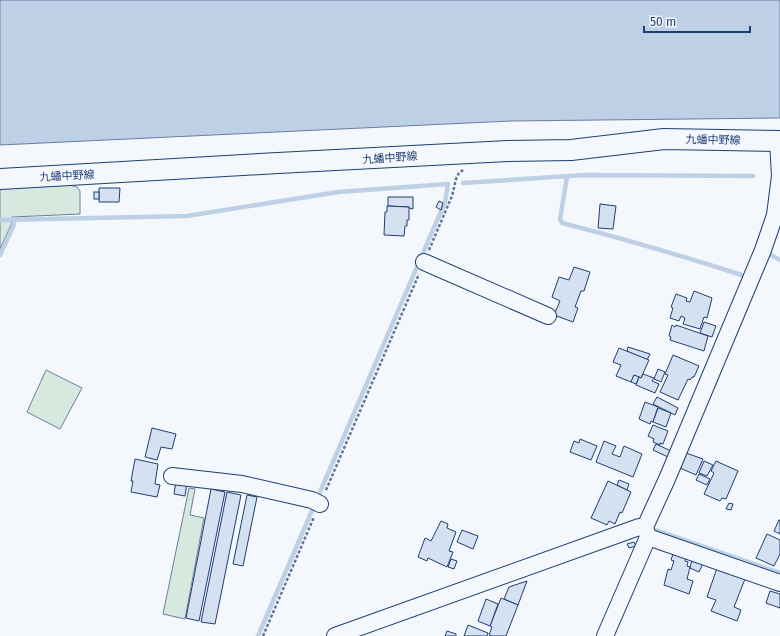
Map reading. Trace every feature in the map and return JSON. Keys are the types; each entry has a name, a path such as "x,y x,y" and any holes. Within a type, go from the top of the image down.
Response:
{"main road":[{"name":"九蟠中野線","path":"0,179 492,152 571,150 664,139 779,141"}],"street":[{"path":"605,636 667,479 763,250 775,215 780,176 779,141"},
{"path":"424,262 548,316"},
{"path":"172,476 242,484 290,494 318,503"},
{"path":"335,636 639,527 647,532 780,583"}],"path":[{"path":"263,636 318,503 452,196 456,179 459,173 466,167"}],"shaded area":[{"path":"70,185 77,187 80,191 80,214 12,217 12,223 0,249 0,189"},
{"path":"46,370 82,388 60,429 27,412"},
{"path":"189,488 195,489 190,515 204,518 185,619 163,614"}],"water":[{"path":"0,0 780,0 780,118 511,121 0,145"}],"building":[{"path":"99,188 120,188 119,202 99,202"},
{"path":"94,192 99,192 99,199 94,199"},
{"path":"388,197 413,197 413,209 409,207 388,206"},
{"path":"439,201 443,203 441,210 436,207"},
{"path":"600,204 616,206 613,229 598,228"},
{"path":"387,206 409,207 409,220 407,220 407,226 405,226 404,236 384,235 385,212 387,212"},
{"path":"574,267 590,272 584,291 581,291 575,307 578,308 573,322 554,315 560,301 552,297 559,277 569,280"},
{"path":"694,291 712,298 707,318 704,317 700,329 683,324 685,318 681,316 679,321 670,318 673,308 671,307 676,294 687,298 686,301 690,302"},
{"path":"704,322 716,326 712,337 700,333"},
{"path":"672,325 708,336 704,351 670,340 671,337 669,336"},
{"path":"628,347 650,354 647,360 627,351"},
{"path":"619,348 649,360 641,378 634,375 631,382 616,376 621,365 613,362"},
{"path":"673,355 699,366 694,377 690,380 688,379 678,400 660,392 668,375 665,374"},
{"path":"658,369 665,372 661,382 654,379"},
{"path":"643,374 654,378 652,381 659,384 655,393 636,385 639,377 641,378"},
{"path":"634,375 639,377 636,384 631,382"},
{"path":"657,397 678,408 675,415 653,404"},
{"path":"645,402 658,407 653,422 651,421 650,424 639,419"},
{"path":"658,408 671,413 666,427 653,422"},
{"path":"653,425 668,431 663,444 660,443 660,445 653,442 654,439 648,436"},
{"path":"152,428 176,434 172,449 161,447 157,460 145,457"},
{"path":"580,439 597,446 591,460 570,452 574,441 579,443"},
{"path":"604,441 616,446 612,454 620,457 624,446 642,454 633,477 596,462"},
{"path":"656,444 671,451 668,457 653,450"},
{"path":"686,453 703,459 696,475 680,468"},
{"path":"135,459 158,464 155,484 160,485 157,497 131,492 133,481 131,481"},
{"path":"704,461 713,465 707,476 699,473"},
{"path":"716,461 738,471 726,499 722,498 720,501 704,494 714,473 711,471"},
{"path":"699,474 710,479 707,485 696,480"},
{"path":"619,480 629,484 627,490 617,485"},
{"path":"176,481 187,483 185,496 174,494"},
{"path":"608,481 631,492 622,513 620,512 615,524 609,521 607,525 591,518"},
{"path":"211,489 225,492 199,621 186,618"},
{"path":"227,492 241,495 215,624 201,622"},
{"path":"247,495 257,497 243,566 233,564"},
{"path":"729,503 733,504 731,510 726,509"},
{"path":"780,520 780,534 774,531"},
{"path":"441,521 448,524 447,528 456,532 449,551 453,552 447,567 428,558 427,561 418,557 425,538 431,541"},
{"path":"462,530 478,536 473,549 457,542"},
{"path":"767,534 780,540 780,554 774,566 756,558"},
{"path":"634,542 636,546 629,548 627,544"},
{"path":"673,554 686,558 685,561 688,562 687,566 690,567 687,579 693,581 689,594 664,585 668,569 671,570 674,561 671,560"},
{"path":"693,555 705,559 699,572 690,568"},
{"path":"451,559 457,561 454,569 448,567"},
{"path":"717,568 745,579 734,607 741,610 737,621 711,611 716,600 707,597"},
{"path":"527,581 518,605 504,599 509,587"},
{"path":"770,591 780,594 780,608 766,603"},
{"path":"501,598 518,605 506,636 492,636 489,635 492,627 490,626"},
{"path":"486,599 498,604 490,626 478,621"},
{"path":"468,625 488,633 487,636 464,636"},
{"path":"447,631 456,634 456,636 445,636"}],"waterway":[{"path":"463,183 585,175 753,176"},
{"path":"567,177 560,219 562,223 655,248 748,277"},
{"path":"0,220 187,216 338,192 448,184 445,202 258,636"},
{"path":"0,255 14,225 14,219"},
{"path":"766,256 767,253 780,260"},
{"path":"655,530 780,573"}]}
